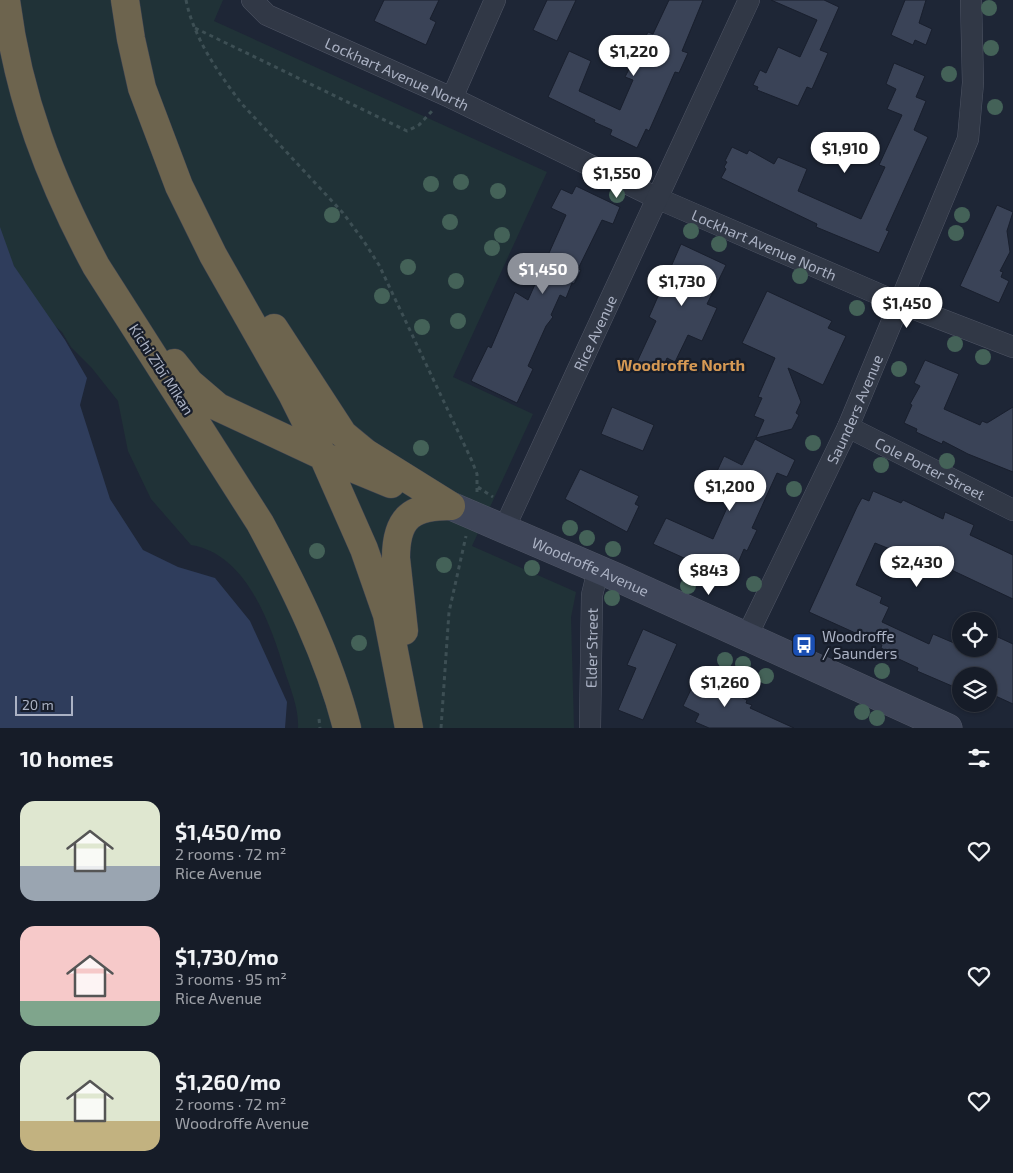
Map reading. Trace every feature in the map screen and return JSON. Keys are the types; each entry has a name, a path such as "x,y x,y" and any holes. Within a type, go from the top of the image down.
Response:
{"highway":[{"name":"Kichi Zībī Mīkan","path":"6,0 22,89 34,132 69,215 96,266 260,523 280,560 309,624 330,674 347,728"},
{"path":"125,0 131,39 142,88 179,186 193,216 323,456 364,549 387,616 409,728"},
{"path":"161,140 250,290 343,434 366,453 451,506"},
{"path":"96,266 190,382 208,400 323,456 451,506"},
{"path":"409,728 404,628 396,558 398,535 402,526 413,512 429,506 451,506"}],"main road":[{"name":"Woodroffe Avenue","path":"451,506 747,636 936,726"}],"street":[{"name":"Lockhart Avenue North","path":"252,0 267,15 449,97 659,199 899,303 1013,347"},
{"path":"449,97 495,0"},
{"name":"Rice Avenue","path":"504,529 750,0"},
{"name":"Saunders Avenue","path":"747,636 848,427 968,139 974,83 971,0"},
{"name":"Cole Porter Street","path":"848,427 1013,510"},
{"name":"Elder Street","path":"590,728 592,595 598,570"}],"path":[{"path":"186,0 204,49 241,103 343,213 373,257 465,444 477,474 478,487 500,502"},
{"path":"195,28 407,131 419,125 449,97"},
{"path":"441,728 449,612 468,530"}],"shaded area":[{"path":"0,0 223,0 214,21 547,172 453,377 533,414 472,546 576,592 571,617 574,728 298,728 296,707 279,653 254,594 242,577 227,562 211,551 191,545 151,499 128,451 118,401 91,367 71,347 62,332 48,320 15,268 0,238"}],"water":[{"path":"0,227 14,266 65,340 87,378 80,405 110,499 143,550 178,567 215,578 250,621 287,702 285,728 0,728"}],"building":[{"path":"384,0 439,0 430,19 436,22 426,45 374,21"},
{"path":"547,0 576,0 557,41 533,30"},
{"path":"669,0 703,0 682,51 688,53 679,73 675,72 649,131 646,129 637,148 610,135 612,130 594,122 595,120 548,97 569,51 591,61 579,91 620,110 633,80 625,77 648,32 653,34"},
{"path":"771,0 824,0 839,7 820,50 828,53 812,89 807,87 798,106 757,90 758,87 753,85 760,70 766,73 778,47 800,57 817,20"},
{"path":"905,0 926,0 919,23 932,29 926,45 915,40 913,45 891,35"},
{"path":"894,63 925,76 916,97 926,101 914,130 928,137 886,230 889,231 879,253 816,227 817,224 721,178 726,169 724,167 727,162 725,161 732,147 747,154 749,150 774,164 778,157 807,169 798,191 861,219 885,167 879,165 902,115 887,109 896,89 886,84"},
{"path":"576,186 620,207 613,224 602,220 578,269 581,270 574,284 572,283 566,298 560,295 551,315 553,317 546,326 528,366 533,369 517,403 471,381 488,346 491,348 515,292 528,300 566,215 551,208 561,189 572,194"},
{"path":"997,205 1013,212 1007,231 1010,252 1000,271 1003,272 1001,277 1009,281 999,303 960,286"},
{"path":"681,244 726,265 707,304 717,308 702,341 688,335 675,362 667,358 661,372 637,362 656,321 649,317"},
{"path":"767,291 832,321 828,328 846,336 823,385 788,368 801,402 796,413 799,415 792,429 756,438 764,420 754,416 762,398 758,397 775,358 742,343"},
{"path":"925,360 959,374 944,409 980,425 982,421 987,423 1013,407 1013,472 968,454 943,441 942,444 916,432 917,429 904,423 912,405 910,404 920,386 914,383"},
{"path":"612,407 654,425 643,451 601,434"},
{"path":"755,439 795,460 787,477 777,473 752,528 757,530 747,551 744,549 732,577 725,574 723,578 703,570 704,567 653,544 666,518 713,539 730,501 708,491 724,456 742,465"},
{"path":"580,469 639,496 635,504 639,506 627,532 565,499"},
{"path":"873,491 901,503 903,500 943,519 945,512 974,525 970,535 1013,555 1013,599 943,566 942,570 875,543 856,585 882,597 880,603 889,607 882,622 929,644 933,634 952,642 952,657 997,657 997,637 1013,644 1013,704 997,697 997,667 952,667 952,686 917,671 918,668 888,654 889,652 881,648 882,645 809,612 857,507 862,498 869,501"},
{"path":"643,629 677,644 643,720 618,710 636,668 627,665"},
{"path":"699,673 715,681 713,684 747,700 746,703 752,705 750,708 794,728 709,728 695,722 699,714 683,706"}],"place":[{"name":"Woodroffe / Saunders","path":"804,645"}],"district":[{"name":"Woodroffe North","path":"681,364"}]}
